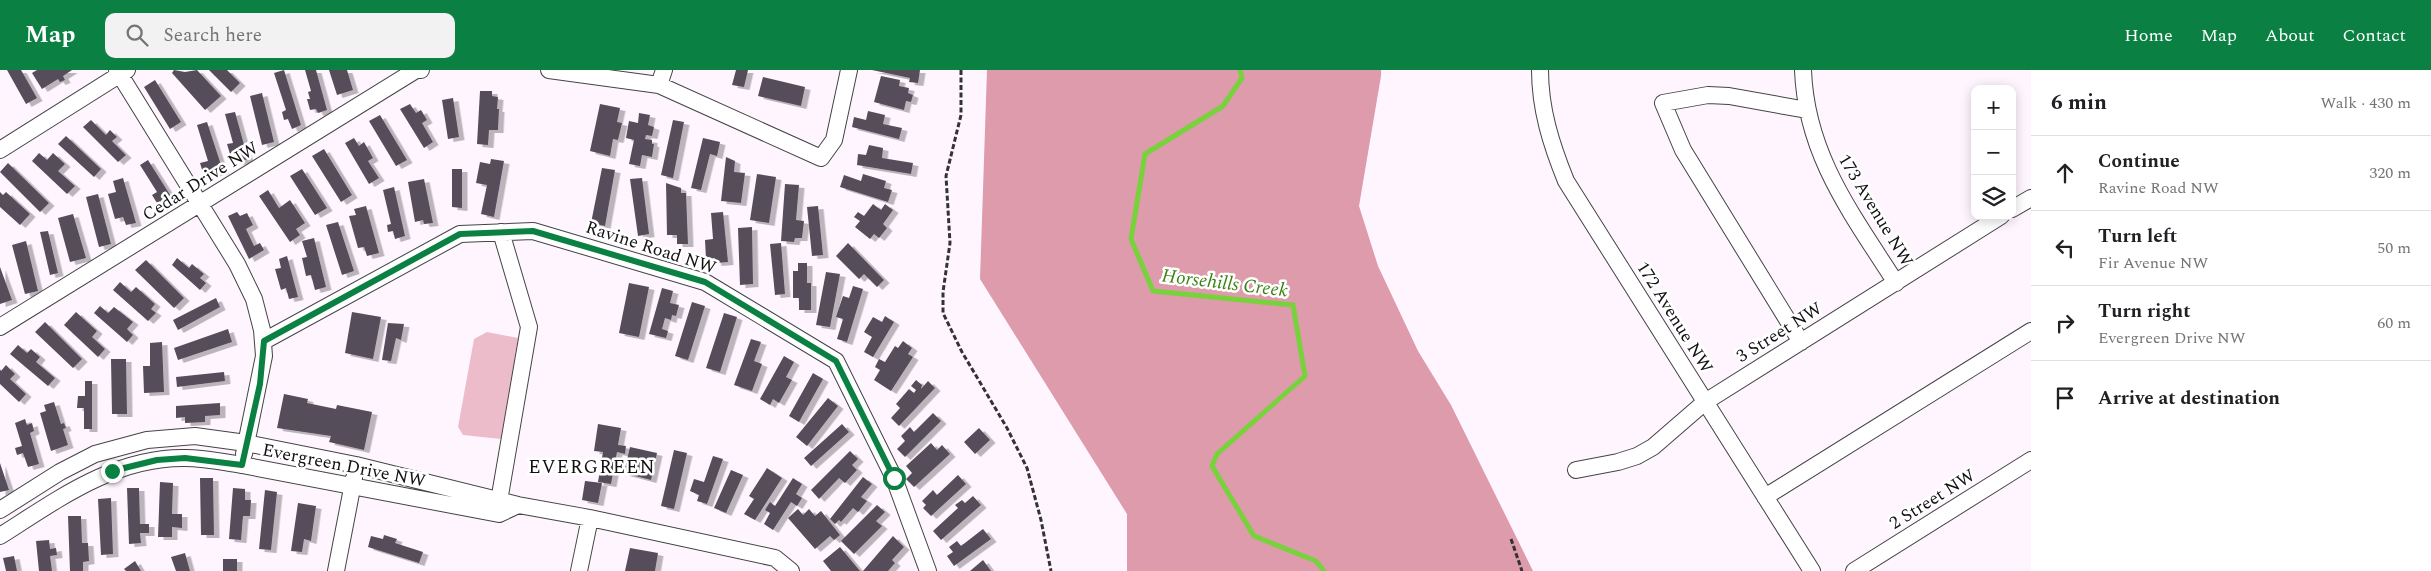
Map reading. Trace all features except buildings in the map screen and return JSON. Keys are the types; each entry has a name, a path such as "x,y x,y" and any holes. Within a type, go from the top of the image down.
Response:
{"street":[{"name":"Cedar Drive NW","path":"0,327 416,70 421,70"},
{"path":"549,70 662,78 821,158 834,140 849,70"},
{"name":"172 Avenue NW","path":"1540,70 1544,118 1552,148 1566,181 1812,571"},
{"name":"173 Avenue NW","path":"1803,70 1808,110 1819,152 1832,179 1896,283"},
{"path":"0,150 121,72 247,283 260,318 264,341 260,384 242,465"},
{"path":"1801,342 1683,150 1663,103 1708,95 1729,96 1808,110"},
{"path":"2016,207 2031,198"},
{"name":"3 Street NW","path":"1576,470 1637,456 1666,438 1706,402 1996,220"},
{"name":"Ravine Road NW","path":"264,341 460,234 533,231 705,282 836,361 894,478 928,571"},
{"path":"499,507 529,327 501,232"},
{"path":"1765,497 2031,331"},
{"name":"Evergreen Drive NW","path":"0,510 77,463 113,448 147,440 177,436 212,437 356,465 499,507"},
{"name":"Evergreen Drive NW","path":"0,536 74,489 112,471 157,460 185,458 242,465 353,487 499,507 518,505 590,518 775,558 791,571"},
{"name":"2 Street NW","path":"1854,571 2031,460"},
{"path":"336,571 356,465"},
{"path":"579,571 590,518"}],"path":[{"path":"961,70 961,115 946,176 950,243 943,292 943,313 962,352 1008,428 1027,468 1041,520 1051,571"},
{"path":"1510,539 1522,571"}],"shaded area":[{"path":"987,70 1381,70 1359,206 1378,266 1418,351 1451,405 1533,571 1127,571 1127,514 980,279"},
{"path":"487,332 518,338 501,439 463,435 458,427 474,339"}],"waterway":[{"name":"Horsehills Creek","path":"1240,70 1242,78 1223,106 1145,154 1131,239 1153,291 1293,305 1305,376 1217,454 1212,466 1254,536 1316,561 1324,571"}],"district":[{"name":"EVERGREEN","path":"592,466"}],"route":[{"path":"112,471 157,460 185,458 242,465 260,384 264,341 460,234 533,231 705,282 836,361 894,478"}]}
